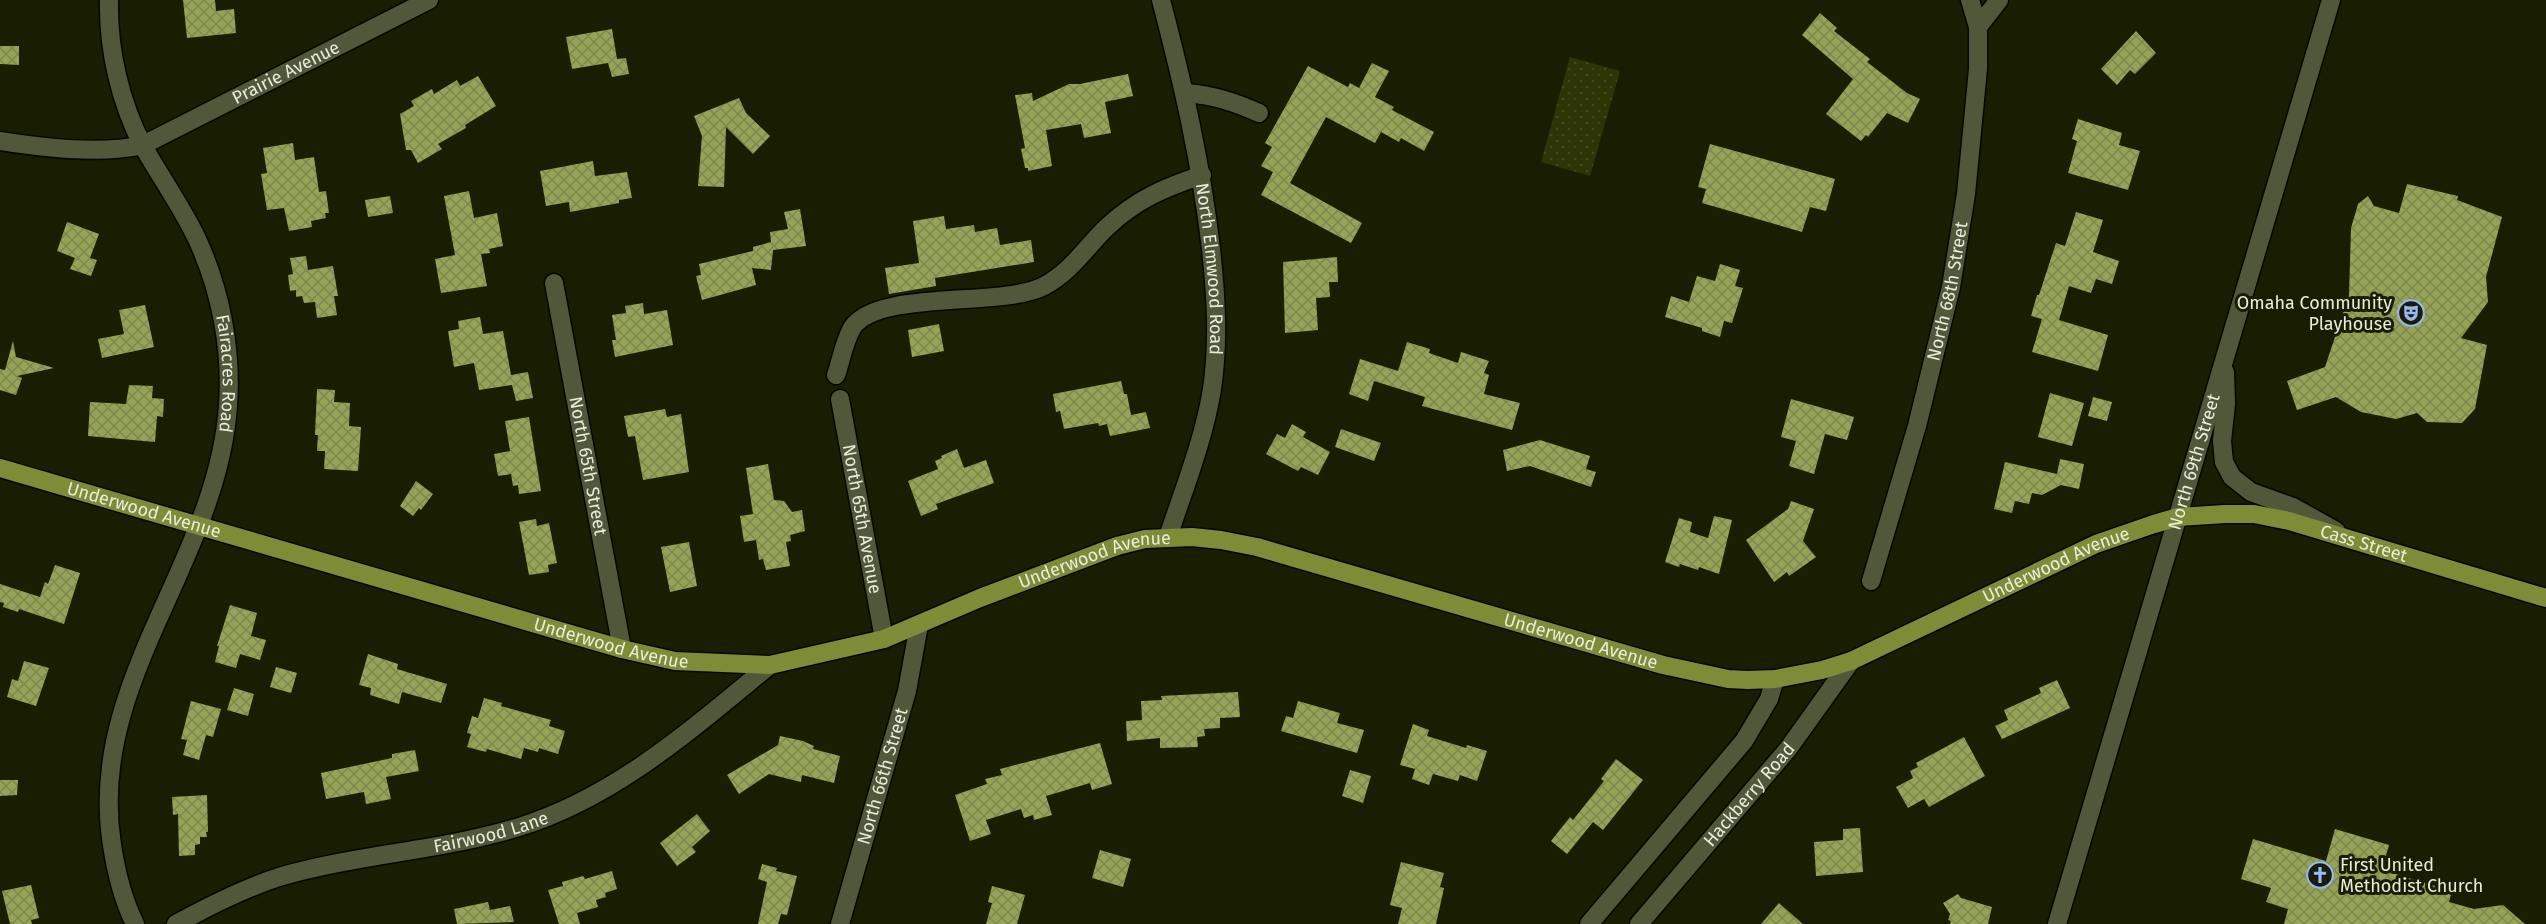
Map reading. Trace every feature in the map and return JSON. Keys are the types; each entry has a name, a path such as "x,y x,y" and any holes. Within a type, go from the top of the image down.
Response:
{"main road":[{"name":"Underwood Avenue","path":"0,468 622,649 675,661 770,665 885,639 980,598 1117,546 1145,539 1168,537 1221,540 1257,547 1670,667 1728,679 1775,679 1822,670 1851,661 2096,544 2178,517"},
{"name":"Cass Street","path":"2178,517 2254,514 2350,538 2546,598"}],"street":[{"name":"Fairacres Road","path":"109,0 114,67 142,145 198,242 215,287 225,334 229,379 225,436 218,472 199,526 132,677 120,712 110,760 107,791 110,835 129,912 135,924"},
{"name":"Prairie Avenue","path":"0,141 29,146 111,149 142,145 429,0"},
{"name":"North Elmwood Road","path":"1161,0 1185,93 1202,175 1214,272 1216,350 1206,419 1168,537"},
{"name":"North 68th Street","path":"1871,580 1917,426 1946,312 1973,139 1978,69 1978,27 1970,0"},
{"path":"1978,27 1999,0"},
{"name":"North 69th Street","path":"2057,924 2331,0"},
{"path":"1185,93 1227,99 1259,113"},
{"path":"836,375 853,328 864,317 892,306 1019,293 1042,287 1058,278 1078,261 1107,228 1134,205 1159,190 1202,175"},
{"name":"North 65th Street","path":"554,283 622,649"},
{"path":"2225,357 2226,404 2222,441 2224,462 2232,477 2251,492 2293,507 2350,538"},
{"name":"North 65th Avenue","path":"840,399 885,639"},
{"name":"North 66th Street","path":"840,924 907,691 919,625"},
{"name":"Hackberry Road","path":"1639,924 1788,749 1851,661"},
{"name":"Fairwood Lane","path":"176,924 225,898 279,878 475,839 565,810 627,776 695,726 770,665"},
{"name":"Hackberry Road","path":"1589,924 1744,741 1769,699 1775,679"}],"green space":[{"path":"1570,57 1620,71 1590,176 1541,162"}],"building":[{"path":"183,0 215,0 216,11 234,9 236,33 187,38"},
{"path":"1820,13 1837,28 1834,31 1870,59 1867,62 1907,93 1920,99 1908,123 1887,113 1868,137 1866,135 1861,141 1826,114 1853,79 1802,35"},
{"path":"612,29 617,59 626,58 629,74 612,77 608,63 572,69 566,37"},
{"path":"2136,31 2156,53 2135,74 2130,70 2117,85 2101,69"},
{"path":"0,46 19,46 19,65 0,64"},
{"path":"1372,63 1389,71 1375,97 1394,107 1392,110 1434,132 1424,151 1401,138 1399,142 1381,132 1375,143 1326,117 1290,183 1362,223 1351,243 1261,195 1273,172 1261,166 1272,147 1265,143 1308,66 1348,87 1350,83 1359,88"},
{"path":"1128,74 1133,96 1105,102 1111,133 1084,138 1081,124 1046,130 1052,166 1028,171 1028,168 1025,168 1021,149 1025,148 1015,95 1032,93 1033,101 1069,84 1080,84"},
{"path":"478,76 496,106 465,125 466,128 438,144 442,149 418,163 411,150 406,150 400,114 414,106 411,101 432,89 434,94 457,80 460,86"},
{"path":"739,98 746,113 770,136 753,154 726,127 724,187 698,186 702,136 694,116"},
{"path":"2078,119 2122,133 2119,145 2140,151 2128,190 2068,173 2077,141 2072,139"},
{"path":"293,143 295,160 314,157 319,192 326,191 329,213 325,213 326,218 311,221 312,227 289,231 284,208 267,210 261,174 267,173 263,148"},
{"path":"1710,144 1835,179 1826,211 1810,207 1802,232 1702,203 1706,189 1698,187"},
{"path":"593,161 595,176 627,172 632,198 619,200 619,203 570,212 569,202 546,206 540,171"},
{"name":"Omaha Community Playhouse","path":"2407,184 2458,196 2457,200 2502,217 2486,277 2488,302 2461,338 2487,345 2475,409 2462,423 2427,422 2417,413 2396,419 2361,412 2336,397 2297,410 2287,381 2325,367 2349,295 2351,228 2358,204 2368,196 2374,206 2399,213"},
{"path":"469,191 474,218 497,213 503,246 489,249 490,253 481,254 487,286 441,293 435,259 455,255 444,196"},
{"path":"390,196 393,213 368,217 365,200"},
{"path":"800,209 806,246 773,250 771,270 752,268 756,285 702,300 696,276 701,275 699,264 753,251 753,247 771,242 770,232 788,229 784,212"},
{"path":"2076,212 2103,220 2093,252 2119,261 2112,284 2096,279 2091,293 2069,286 2059,320 2108,335 2098,371 2032,352 2042,319 2031,316 2037,295 2039,295 2056,243 2065,246"},
{"path":"944,216 946,229 974,225 975,232 997,228 1000,245 1031,240 1034,262 935,278 936,286 889,294 885,268 919,263 913,221"},
{"path":"67,222 99,234 90,258 97,260 91,276 70,269 75,258 57,251"},
{"path":"306,256 308,270 333,266 338,296 334,296 337,315 317,318 315,302 304,303 302,296 296,297 296,290 290,291 288,275 293,274 290,258"},
{"path":"1337,257 1338,282 1329,282 1330,297 1316,298 1318,330 1285,333 1283,262"},
{"path":"1720,264 1740,270 1735,286 1743,288 1732,323 1724,321 1720,337 1702,331 1702,328 1665,317 1671,296 1689,302 1697,276 1715,281"},
{"path":"643,303 644,314 667,310 673,345 615,357 612,340 616,340 612,315 626,313 625,306"},
{"path":"145,305 154,347 102,358 98,339 124,334 119,310"},
{"path":"480,317 483,334 503,331 511,375 528,372 533,398 516,401 512,385 479,390 474,363 454,367 448,331 459,329 458,321"},
{"path":"939,324 944,351 912,357 908,330"},
{"path":"13,341 16,357 54,368 17,376 22,378 16,395 0,390 0,369 5,370"},
{"path":"1407,342 1430,349 1429,353 1458,363 1461,352 1489,361 1484,373 1489,375 1484,394 1520,403 1512,430 1422,406 1425,397 1374,381 1368,401 1349,394 1360,359 1398,371"},
{"path":"1121,381 1124,394 1127,394 1131,415 1146,412 1150,428 1110,436 1107,424 1099,426 1098,423 1064,429 1060,411 1056,412 1053,394"},
{"path":"129,385 153,386 152,398 164,399 163,417 157,416 155,442 88,436 90,402 126,404"},
{"path":"317,389 335,390 334,402 350,403 349,426 361,427 358,471 324,469 325,451 317,451 318,435 315,435"},
{"path":"2050,393 2084,403 2072,446 2038,437"},
{"path":"2093,397 2112,402 2107,421 2088,416"},
{"path":"1791,399 1854,417 1847,440 1825,434 1814,474 1789,466 1796,441 1781,437"},
{"path":"665,409 667,417 681,414 689,472 643,480 635,436 628,437 624,416"},
{"path":"529,417 541,491 519,494 518,485 513,486 511,474 498,476 494,454 510,451 505,421"},
{"path":"1292,424 1306,432 1303,437 1330,452 1318,475 1301,467 1298,471 1266,454 1277,434 1285,438"},
{"path":"1341,429 1381,443 1374,461 1335,447"},
{"path":"1540,440 1590,456 1586,469 1596,472 1591,487 1530,466 1507,471 1503,450"},
{"path":"957,449 964,468 986,460 994,483 936,504 938,509 921,516 908,481 938,469 935,461"},
{"path":"2060,459 2084,464 2079,489 2061,485 2042,495 2032,493 2029,504 2015,501 2012,513 1994,509 2005,462 2057,474"},
{"path":"768,464 774,500 784,501 792,512 802,510 805,531 790,535 791,541 786,542 790,566 766,570 763,559 759,560 756,540 744,542 740,516 753,514 746,468"},
{"path":"416,481 433,494 421,510 419,508 413,516 400,506"},
{"path":"1791,501 1814,509 1803,541 1816,557 1789,576 1787,572 1774,582 1746,540 1788,509"},
{"path":"1714,516 1732,520 1719,574 1699,567 1698,570 1665,562 1679,518 1692,522 1690,532 1708,538"},
{"path":"536,519 537,526 549,523 557,563 548,565 549,572 529,575 519,522"},
{"path":"689,542 697,586 670,592 661,547"},
{"path":"55,565 80,573 64,624 19,609 18,612 3,607 4,603 0,602 0,584 40,597 45,582 48,584"},
{"path":"230,605 257,613 251,636 266,640 260,660 240,654 236,668 215,662 219,646 217,646"},
{"path":"368,654 398,664 397,669 447,684 441,703 402,692 399,704 370,695 371,688 359,685"},
{"path":"24,661 49,668 36,706 7,697 12,679 18,681"},
{"path":"276,667 297,673 291,693 270,687"},
{"path":"2057,680 2070,708 2002,739 1995,726 2008,720 2004,710 2041,693 2039,688"},
{"path":"234,688 254,694 248,716 227,710"},
{"path":"1238,692 1240,717 1220,718 1220,728 1204,729 1205,736 1197,737 1198,747 1160,748 1160,738 1127,741 1126,721 1142,720 1141,701 1162,700 1161,696"},
{"path":"484,698 502,703 501,706 551,720 549,726 565,731 558,754 539,748 538,752 524,748 521,759 487,749 486,752 467,747 471,734 467,733 472,716 478,718"},
{"path":"191,701 221,709 213,737 206,735 199,760 183,755 187,740 181,739"},
{"path":"1298,701 1340,713 1337,723 1364,730 1357,753 1281,731 1286,716 1293,718"},
{"path":"1413,724 1429,730 1427,736 1466,748 1467,745 1487,751 1477,781 1460,775 1458,781 1433,774 1429,785 1412,779 1415,769 1400,765"},
{"path":"780,736 803,741 814,746 813,749 840,756 834,783 802,775 801,782 769,774 739,794 727,775 778,745"},
{"path":"1964,737 1985,776 1929,807 1924,799 1908,808 1896,787 1913,778 1910,771 1918,767 1916,763"},
{"path":"1100,743 1112,784 1092,790 1090,783 1046,796 1052,815 1034,820 1033,815 1024,818 1021,809 986,820 991,834 970,841 955,795 987,784 985,779 1002,775 1000,769"},
{"path":"415,750 419,771 386,777 391,799 366,804 364,792 326,799 321,773 392,758 392,754"},
{"path":"1616,759 1643,780 1603,830 1593,822 1567,854 1551,841 1570,817 1573,820 1604,781 1601,779"},
{"path":"1350,770 1371,776 1363,803 1342,796"},
{"path":"0,780 18,780 17,795 0,796"},
{"path":"207,795 207,837 200,837 200,844 195,845 195,855 179,856 178,814 173,815 172,797"},
{"path":"697,814 710,831 692,847 696,852 677,866 660,843"},
{"path":"1860,828 1863,872 1816,876 1814,842 1843,840 1843,829"},
{"name":"First United Methodist Church","path":"2335,829 2389,845 2382,870 2452,891 2449,902 2474,909 2503,905 2525,924 2284,924 2288,909 2266,902 2271,888 2241,879 2253,839 2326,861"},
{"path":"1100,850 1131,859 1123,887 1092,878"},
{"path":"1401,862 1444,873 1440,887 1444,888 1436,924 1398,924 1402,908 1390,905"},
{"path":"762,864 777,868 776,871 797,876 787,915 781,914 778,924 758,924 767,882 758,879"},
{"path":"612,871 617,889 605,893 606,897 596,900 598,907 577,913 580,924 559,924 548,890 563,886 562,882 583,876 585,879"},
{"path":"31,885 39,918 31,920 32,924 10,924 2,891"},
{"path":"992,886 1025,895 1017,924 986,924 992,903 988,902"},
{"path":"1958,894 1961,898 1992,907 1988,924 1950,924 1951,921 1948,920 1950,914 1943,903"},
{"path":"488,902 490,910 510,906 514,922 457,924 454,909"},
{"path":"1779,903 1803,924 1761,924"}],"place":[{"name":"Omaha Community Playhouse","path":"2411,313"},
{"name":"First United Methodist Church","path":"2320,875"}]}
